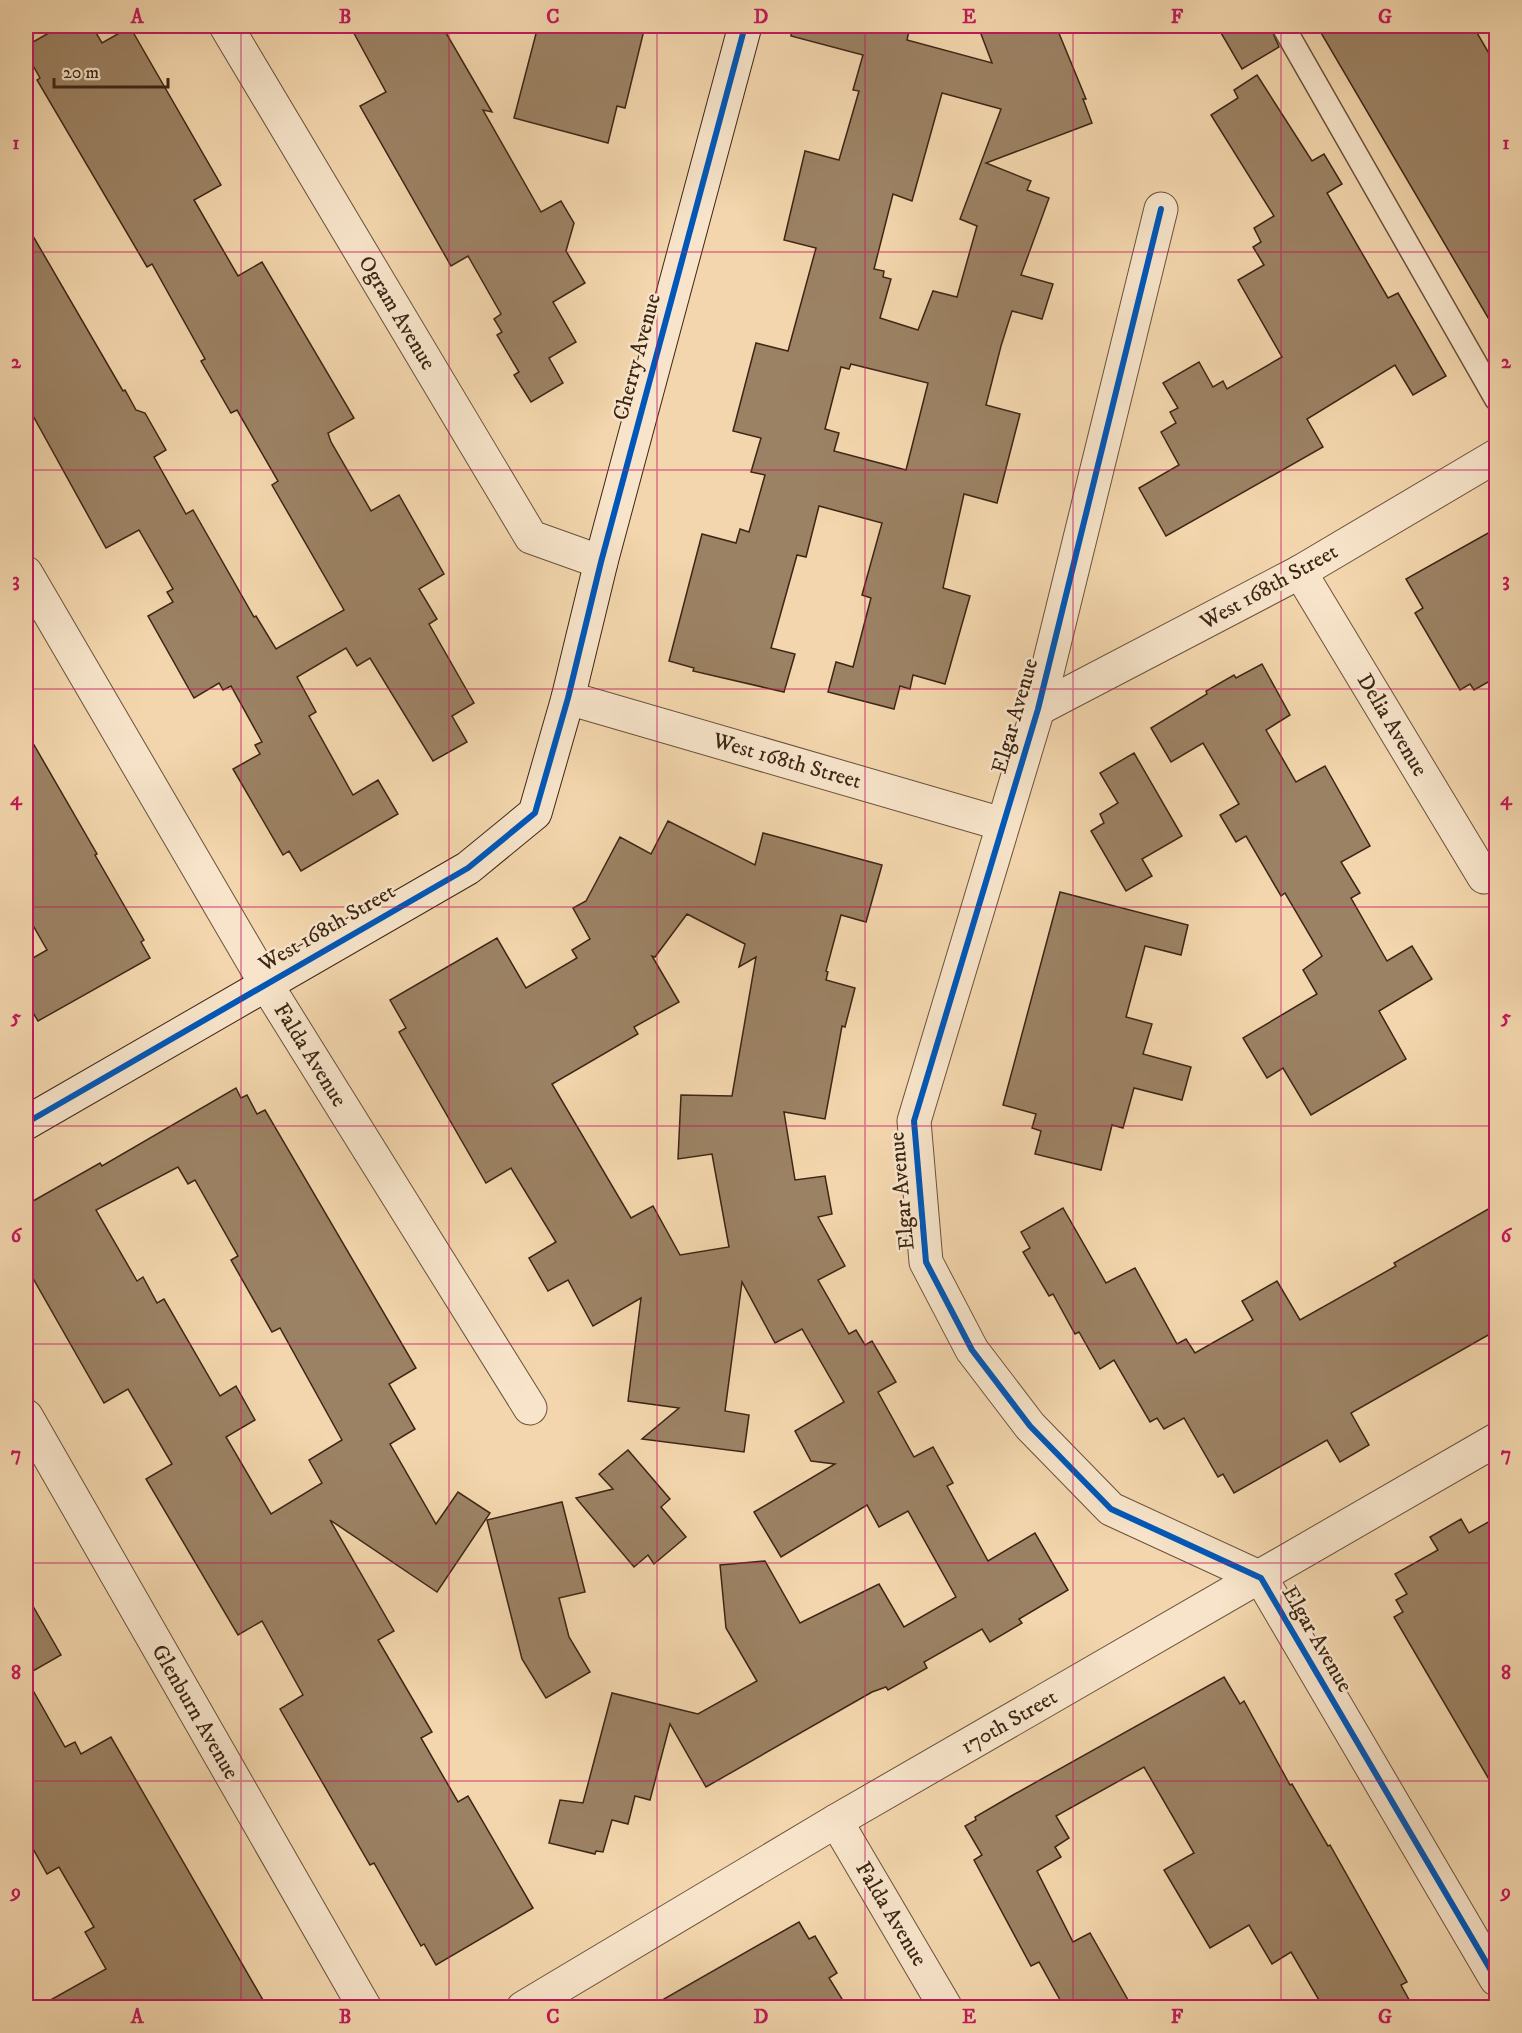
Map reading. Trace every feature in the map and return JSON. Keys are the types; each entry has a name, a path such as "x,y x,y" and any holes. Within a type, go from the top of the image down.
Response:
{"street":[{"name":"Ogram Avenue","path":"226,26 531,537 601,562"},
{"name":"Cherry Avenue","path":"568,698 601,562 745,26"},
{"name":"Elgar Avenue","path":"1161,209 1038,709 914,1121 926,1262 972,1350 1030,1426 1111,1509 1261,1578 1497,1979"},
{"name":"West 168th Street","path":"1038,709 1300,572 1497,456"},
{"name":"Delia Avenue","path":"1300,572 1484,877"},
{"name":"Falda Avenue","path":"26,573 266,984 530,1408"},
{"name":"West 168th Street","path":"26,1123 468,868 534,813 568,698 1002,824"},
{"name":"Glenburn Avenue","path":"26,1416 365,2007"},
{"name":"170th Street","path":"523,2007 836,1821 1497,1440"},
{"name":"Falda Avenue","path":"836,1821 946,2007"}],"lane":[{"path":"1283,26 1497,399"}],"building":[{"path":"61,26 92,26 102,43 130,27 221,185 194,200 238,276 262,262 354,418 328,433 331,442 371,511 399,495 444,574 419,589 437,619 429,624 474,703 452,716 467,742 433,761 370,658 357,666 346,648 297,677 316,712 309,716 353,795 378,780 398,814 301,871 289,851 283,855 233,769 260,754 255,745 262,742 231,686 223,690 219,683 194,698 148,616 173,602 167,592 173,589 139,530 106,548 26,403 26,224 123,391 125,390 136,410 145,413 166,450 154,457 186,514 193,510 254,617 256,616 276,649 344,610 272,485 278,481 237,410 231,413 201,361 205,359 152,264 147,267 37,80 40,78 26,53 26,46"},
{"path":"350,26 442,26 492,112 483,110 541,212 561,201 574,223 566,251 585,283 553,302 576,342 549,358 563,383 531,402 514,375 519,372 497,335 502,332 494,319 501,314 468,256 451,266 360,106 386,92"},
{"path":"538,26 645,26 625,108 617,106 608,143 514,118"},
{"path":"792,26 910,26 907,40 992,63 978,26 1056,26 1086,99 1083,99 1092,123 986,163 1031,181 1027,190 1049,198 1021,275 1053,284 1042,319 1012,311 1001,346 986,405 1020,414 997,503 964,494 943,588 970,596 945,684 913,675 910,689 900,686 894,709 828,692 836,662 853,667 871,598 862,595 882,523 819,506 806,557 797,555 771,648 795,654 784,692 693,671 694,668 669,661 702,534 736,543 740,529 749,532 765,475 751,472 761,438 733,431 756,343 788,351 816,248 784,240 805,151 839,160 859,91 853,90 863,55 791,36","holes":["942,93 1001,109 960,219 977,226 957,297 933,291 918,330 880,318 891,279 883,277 884,271 874,269 893,194 912,201","851,364 928,383 906,470 834,451 839,433 825,429 841,367 849,369"]},
{"path":"1217,26 1270,26 1279,47 1242,69"},
{"path":"1317,26 1473,26 1497,67 1497,333"},
{"path":"1257,75 1312,161 1324,154 1342,184 1327,193 1388,298 1398,293 1446,376 1413,395 1395,365 1307,419 1323,447 1166,536 1139,488 1179,465 1161,432 1176,423 1170,412 1178,408 1163,383 1199,362 1213,387 1223,381 1227,389 1282,357 1238,280 1264,265 1253,247 1261,242 1254,228 1274,216 1211,115 1238,98 1234,90"},
{"path":"1497,528 1497,677 1474,690 1470,684 1460,690 1415,613 1423,608 1406,579"},
{"path":"1262,664 1290,715 1266,730 1296,782 1325,766 1370,846 1341,862 1360,893 1351,898 1387,961 1412,946 1432,979 1379,1011 1406,1059 1311,1115 1283,1068 1267,1078 1243,1038 1317,994 1303,970 1322,956 1285,893 1281,896 1246,836 1236,842 1220,815 1239,804 1203,743 1171,762 1151,728 1207,694 1206,691 1234,675 1236,678"},
{"path":"26,731 144,940 141,942 150,958 38,1021 26,1001 26,962 47,950 26,913"},
{"path":"1134,753 1182,836 1142,859 1152,876 1126,891 1091,831 1104,823 1100,814 1118,803 1100,773"},
{"path":"668,821 755,865 763,833 882,865 866,922 841,915 826,971 828,972 826,980 855,988 845,1027 842,1026 825,1119 784,1112 795,1180 825,1176 832,1214 818,1217 845,1266 818,1280 849,1334 856,1330 865,1345 872,1341 896,1382 878,1392 914,1457 933,1447 953,1483 947,1486 988,1561 1035,1533 1068,1590 1019,1619 1022,1623 990,1642 982,1629 924,1662 927,1668 888,1690 886,1687 872,1692 706,1787 670,1724 650,1800 635,1796 628,1824 612,1820 603,1852 596,1851 595,1854 549,1843 560,1800 583,1803 612,1693 698,1714 757,1681 726,1628 720,1565 765,1561 800,1623 879,1584 904,1627 956,1597 908,1511 879,1527 867,1505 781,1557 754,1512 835,1464 811,1461 795,1431 844,1402 802,1329 775,1343 742,1282 725,1411 749,1415 744,1452 642,1439 679,1408 628,1401 641,1298 593,1326 568,1280 548,1291 529,1258 556,1242 511,1168 486,1183 399,1032 406,1028 390,1000 497,938 526,988 577,958 572,950 590,939 573,908 586,901 620,837 651,854","holes":["687,914 745,944 739,967 756,957 732,1096 681,1095 678,1159 712,1154 729,1247 680,1255 653,1206 631,1218 552,1084 638,1034 634,1027 679,1002 652,956 655,957"]},
{"path":"1060,892 1188,925 1181,955 1145,946 1126,1017 1152,1024 1143,1054 1191,1067 1182,1100 1134,1088 1123,1128 1112,1125 1101,1170 1035,1154 1041,1131 1032,1128 1036,1114 1003,1105"},
{"path":"236,1088 241,1098 247,1095 257,1114 265,1110 416,1368 389,1384 415,1429 390,1444 436,1524 458,1492 490,1513 437,1592 330,1520 394,1631 378,1640 432,1732 421,1738 458,1802 468,1796 533,1908 436,1965 424,1944 421,1946 374,1863 370,1865 280,1709 303,1695 262,1621 238,1635 146,1479 172,1464 128,1389 104,1403 26,1266 26,1205 100,1163 102,1166","holes":["178,1167 188,1184 195,1180 238,1256 231,1260 272,1332 280,1328 342,1440 309,1460 322,1483 271,1514 226,1437 255,1420 236,1386 220,1396 164,1299 157,1303 143,1277 137,1281 96,1210"]},
{"path":"1497,1204 1497,1330 1351,1413 1369,1445 1340,1462 1327,1440 1234,1493 1223,1474 1218,1477 1184,1418 1164,1429 1157,1418 1150,1422 1114,1360 1100,1369 1079,1332 1075,1334 1053,1294 1049,1296 1023,1252 1030,1248 1021,1232 1063,1208 1106,1283 1135,1268 1177,1344 1186,1339 1195,1353 1253,1320 1242,1301 1277,1281 1300,1320 1396,1266 1394,1263"},
{"path":"628,1450 670,1499 661,1507 686,1537 654,1564 648,1555 634,1567 576,1498 613,1489 599,1474"},
{"path":"562,1502 585,1592 559,1598 569,1637 590,1672 546,1698 522,1659 487,1520"},
{"path":"1497,1517 1497,1793 1394,1617 1403,1612 1396,1600 1407,1594 1395,1574 1438,1550 1430,1537 1461,1519 1469,1533"},
{"path":"26,1594 61,1655 26,1675"},
{"path":"1224,1677 1240,1704 1244,1701 1290,1785 1292,1784 1328,1846 1330,1845 1407,1982 1401,1985 1413,2007 1323,2007 1291,1952 1272,1964 1249,1925 1210,1948 1164,1870 1194,1853 1144,1767 1056,1816 1069,1838 1055,1847 1061,1857 1037,1871 1073,1942 1090,1933 1132,2007 1064,2007 1039,1962 1031,1966 974,1860 982,1855 965,1826 976,1820 975,1817 1013,1795"},
{"path":"26,1678 65,1747 75,1742 81,1754 111,1737 267,2007 38,2007 106,1969 85,1932 94,1927 59,1867 47,1874 26,1836"},
{"path":"799,1922 809,1939 815,1936 837,1973 829,1978 847,2007 650,2007"}],"cycle path":[{"path":"26,1123 468,868 535,813 568,698 601,562 745,26"},
{"path":"1161,209 1038,709 914,1121 926,1262 972,1350 1030,1426 1111,1509 1261,1578 1496,1979"}]}
